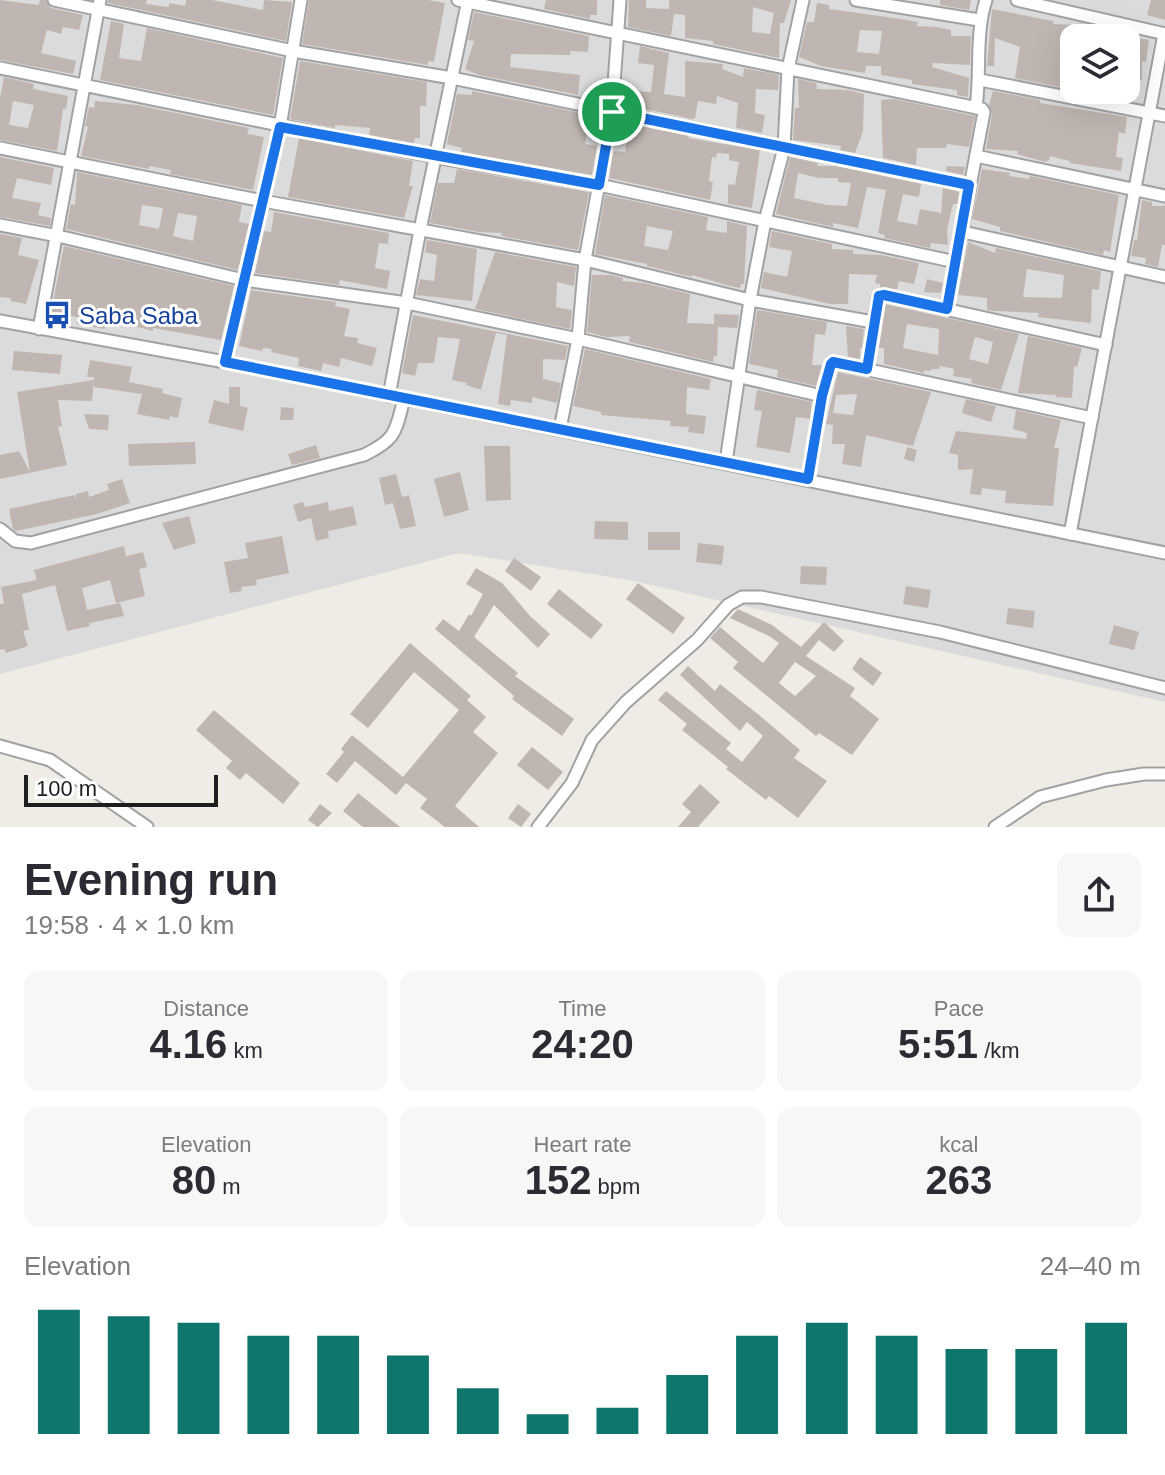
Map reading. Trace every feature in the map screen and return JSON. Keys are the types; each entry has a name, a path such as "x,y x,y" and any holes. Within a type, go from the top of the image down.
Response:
{"street":[{"path":"54,0 99,5 293,51 452,78 969,185"},
{"path":"225,362 280,127 301,0"},
{"path":"560,429 578,339 585,260 612,112 620,0"},
{"path":"726,462 750,300 765,221 784,148 788,69 803,0"},
{"path":"856,0 979,20"},
{"path":"976,108 980,80 979,20 986,0"},
{"path":"1017,0 1165,34 1133,189 1070,534"},
{"path":"389,396 465,1 984,112 947,309"},
{"path":"39,329 99,5"},
{"path":"0,68 280,127 599,185 956,262"},
{"path":"980,80 1165,116"},
{"path":"0,148 69,164 585,260 750,300 873,322"},
{"path":"976,156 1165,196"},
{"path":"0,225 244,280 407,303 738,374 822,396"},
{"path":"963,232 1165,277"},
{"path":"867,369 878,297 882,295 1106,345"},
{"path":"0,321 225,362 1165,553"},
{"path":"808,479 822,396 832,362 1092,418"},
{"path":"0,529 15,541 31,543 364,455 387,442 395,431 404,399"},
{"path":"538,827 572,783 592,740 618,710 697,640 722,611 742,597 761,597 926,629 1165,688"},
{"path":"0,746 50,760 147,827"},
{"path":"995,827 1044,796 1129,776 1165,774"}],"shaded area":[{"path":"0,0 1165,0 1165,702 629,580 459,553 0,674"}],"building":[{"path":"0,0 39,5 40,0 46,0 51,8 83,15 79,30 63,27 61,34 47,30 41,53 76,61 73,74 0,60"},
{"path":"108,0 147,0 146,4 169,7 169,3 185,6 186,0 212,0 263,10 264,0 292,2 286,41 108,3"},
{"path":"309,0 428,0 445,3 434,62 428,61 428,65 302,44"},
{"path":"546,0 597,0 597,15 590,15 590,19 544,9"},
{"path":"629,0 646,0 646,8 669,9 669,0 791,0 784,23 780,23 779,58 713,44 713,41 685,38 685,15 674,14 671,36 628,27","holes":["753,7 774,13 770,34 752,32"]},
{"path":"940,0 971,0 969,10 940,5"},
{"path":"1151,0 1165,0 1165,20 1147,15"},
{"path":"817,3 829,5 829,9 951,30 951,36 971,36 970,65 933,63 932,67 969,78 968,97 957,95 957,90 912,84 912,80 881,75 881,66 866,66 865,73 821,66 799,57 807,22 814,22","holes":["860,30 882,31 879,54 857,52"]},
{"path":"992,9 1060,24 1060,87 1015,78 1020,47 995,38 994,66 987,66"},
{"path":"474,12 589,36 588,52 570,51 570,55 511,54 510,67 580,75 578,95 479,75 465,69 474,41 468,40"},
{"path":"111,21 124,24 119,58 141,61 147,28 283,58 273,115 100,80"},
{"path":"1140,38 1149,40 1146,62 1142,61 1142,80"},
{"path":"640,46 669,53 664,94 685,97 685,61 723,64 722,69 743,77 744,68 779,75 778,90 756,89 755,113 765,115 762,133 736,128 738,103 717,96 716,104 698,101 695,118 692,119 631,106 631,91 651,92 654,65 638,63"},
{"path":"300,61 427,82 426,106 420,106 420,138 415,138 414,144 369,135 370,128 335,125 335,128 290,119"},
{"path":"4,77 34,84 33,89 68,96 57,151 0,140 0,98","holes":["13,101 34,105 28,128 9,125"]},
{"path":"798,79 816,83 817,89 864,94 863,131 855,153 840,150 841,146 793,140 795,108 799,108"},
{"path":"472,91 591,115 585,144 597,146 592,175 461,153 462,148 447,144 457,94 472,95"},
{"path":"993,91 1040,100 1040,103 1127,117 1125,134 1119,132 1116,157 1123,158 1121,171 1070,163 1050,156 1045,162 1017,154 1018,151 986,149"},
{"path":"894,99 975,116 969,147 947,144 946,148 917,148 916,165 883,158 881,100"},
{"path":"95,101 137,105 249,128 247,134 264,137 253,190 170,174 171,170 81,156 89,107 94,108"},
{"path":"629,123 688,138 760,150 752,208 728,204 728,184 735,185 739,162 729,160 729,154 717,153 716,158 712,157 710,200 609,178 613,151 625,152"},
{"path":"299,138 413,161 409,186 413,186 404,218 288,197"},
{"path":"0,157 54,168 51,185 17,178 12,198 41,203 38,215 51,218 50,226 0,217"},
{"path":"790,157 818,163 817,166 836,166 921,184 919,197 903,194 897,221 917,225 920,209 941,213 943,188 960,192 958,204 953,204 947,230 948,245 931,243 930,248 884,238 885,235 878,233 886,190 867,187 858,228 833,223 833,227 776,214","holes":["798,173 838,178 838,182 851,183 847,206 794,198"]},
{"path":"947,166 965,167 963,175 946,171"},
{"path":"457,169 589,192 578,250 501,236 502,233 430,223 438,183 454,183"},
{"path":"982,169 1119,195 1110,252 1104,250 1103,255 1000,231 1000,227 972,219"},
{"path":"77,172 242,205 239,222 249,224 238,270 66,229 71,204 75,205","holes":["142,205 163,208 159,229 139,225","178,213 197,216 193,241 173,236"]},
{"path":"605,195 708,217 706,230 727,233 727,221 747,226 744,284 740,288 595,254","holes":["647,226 673,231 668,250 644,246"]},
{"path":"1142,200 1152,202 1152,206 1165,206 1165,245 1162,245 1158,267 1145,264 1146,258 1131,256 1134,240 1137,240"},
{"path":"274,212 389,233 388,244 379,243 375,268 390,271 387,289 340,280 339,285 255,273 264,231 271,232"},
{"path":"772,231 832,244 832,249 853,250 853,254 881,255 919,263 914,284 899,281 897,290 880,287 875,283 877,275 849,274 848,304 830,304 761,288 764,272 787,277 792,251 769,247"},
{"path":"0,234 22,238 18,255 39,260 26,304 0,297"},
{"path":"427,240 477,249 472,301 416,295 420,279 434,281 437,255 425,252"},
{"path":"968,242 995,253 996,248 1101,271 1099,290 1092,289 1091,323 1038,317 1039,313 987,310 987,298 958,295","holes":["1027,269 1064,275 1062,298 1023,297"]},
{"path":"64,246 234,286 221,340 153,328 153,331 118,322 106,323 105,329 77,324 77,317 51,312"},
{"path":"495,252 576,267 574,286 557,282 556,307 572,310 570,329 475,309"},
{"path":"592,275 611,275 623,278 622,281 690,294 687,323 714,324 714,314 739,315 737,328 718,327 717,356 714,356 713,362 629,342 630,336 606,337 587,332"},
{"path":"927,279 943,283 941,293 924,292"},
{"path":"251,290 336,302 335,306 350,309 344,336 358,338 357,343 377,348 372,366 341,358 339,367 323,363 321,371 298,366 299,358 271,352 272,349 263,348 262,351 239,346"},
{"path":"885,304 1019,334 1001,390 971,383 972,379 953,376 954,369 940,366 931,371 924,370 924,373 884,364 884,348 879,348","holes":["907,324 939,329 938,355 903,348","975,337 993,342 988,364 969,359"]},
{"path":"757,310 827,322 825,335 815,334 812,365 822,365 816,386 777,377 778,370 749,364"},
{"path":"413,315 568,346 565,360 543,359 543,379 561,383 557,403 532,397 532,403 511,400 510,406 498,404 507,335 496,333 481,390 452,380 460,339 438,337 434,363 418,363 415,376 402,373"},
{"path":"846,326 864,329 860,359 848,357"},
{"path":"1028,336 1082,348 1077,367 1074,366 1072,398 1018,393"},
{"path":"585,349 711,379 709,390 687,387 686,414 706,416 704,434 688,432 689,427 670,426 671,421 601,415 601,412 573,406"},
{"path":"14,351 62,355 60,374 12,370"},
{"path":"90,360 132,367 129,382 163,389 162,393 182,398 178,418 170,416 169,420 137,414 142,394 94,387 94,377 87,377"},
{"path":"838,372 931,392 913,446 866,435 861,467 842,464 845,444 832,444 833,425 826,424","holes":["857,394 853,415 833,413 836,395"]},
{"path":"94,380 92,401 58,400 62,427 58,426 67,465 0,479 0,455 19,451 30,472 17,392"},
{"path":"229,387 240,387 240,406 248,408 243,431 208,423 214,400 229,404"},
{"path":"757,390 812,402 810,419 796,417 790,453 756,447 762,411 754,410"},
{"path":"966,399 996,406 991,422 962,413"},
{"path":"281,407 294,408 293,420 280,420"},
{"path":"1016,410 1061,420 1054,448 1059,448 1053,506 1005,503 1006,491 982,488 981,495 970,494 973,469 958,470 958,455 949,453 956,431 1026,439 1027,433 1013,429"},
{"path":"84,414 109,415 108,430 89,429"},
{"path":"195,442 196,464 129,466 128,444"},
{"path":"316,445 320,458 292,465 288,454"},
{"path":"484,446 510,446 511,500 486,501"},
{"path":"907,447 917,450 914,462 904,459"},
{"path":"460,472 469,510 444,517 434,479"},
{"path":"396,474 402,497 409,495 416,526 400,529 393,503 385,505 379,478"},
{"path":"122,479 130,503 97,514 16,531 13,529 9,509 74,495 75,499 76,494 88,491 89,497 109,490 107,484"},
{"path":"303,502 305,507 328,502 329,511 353,506 357,525 328,531 329,538 316,541 311,518 298,522 293,505"},
{"path":"189,516 196,543 174,550 162,523"},
{"path":"595,521 628,522 628,540 594,539"},
{"path":"648,532 680,532 680,550 648,550"},
{"path":"282,536 289,573 256,580 257,585 241,587 242,591 230,593 224,562 248,558 245,543"},
{"path":"698,543 724,546 722,565 696,562"},
{"path":"124,546 126,556 143,552 147,567 139,569 145,596 116,603 110,580 82,588 87,610 120,603 124,616 67,631 55,585 22,594 29,630 23,631 28,646 6,653 4,649 0,650 0,604 4,604 1,587 37,580 34,570"},
{"path":"514,558 541,577 531,591 505,571"},
{"path":"801,566 827,567 826,585 800,584"},
{"path":"476,568 502,583 550,634 538,648 494,605 474,637 518,673 515,676 574,719 562,736 512,699 514,696 435,629 443,619 459,631 469,614 471,616 483,594 466,584"},
{"path":"638,583 685,618 673,634 626,599"},
{"path":"906,586 931,590 928,608 903,604"},
{"path":"559,589 603,625 591,639 547,604"},
{"path":"1008,608 1035,611 1033,628 1006,624"},
{"path":"738,609 772,625 801,647 824,622 844,641 834,652 819,640 806,656 855,688 850,696 879,719 852,755 819,733 816,736 733,668 738,662 710,638 720,627 763,663 779,643 730,618","holes":["795,662 816,676 795,696 779,683"]},
{"path":"1114,625 1139,632 1134,650 1109,644"},
{"path":"410,643 471,696 467,700 486,717 473,732 498,753 455,806 479,827 445,827 420,808 427,799 406,783 396,795 355,761 337,783 326,774 344,752 341,749 352,735 403,777 459,710 414,672 368,728 350,714"},
{"path":"860,657 882,673 873,686 852,669"},
{"path":"688,666 715,691 720,684 759,715 800,750 794,758 827,781 798,818 769,796 766,800 726,769 728,767 682,730 687,724 658,700 666,691 731,743 726,749 742,762 763,736 747,722 740,731 680,675"},
{"path":"214,710 300,783 283,804 246,773 240,780 226,768 232,761 196,730"},
{"path":"532,747 563,772 548,790 517,765"},
{"path":"700,784 720,802 698,827 678,827 691,812 682,804"},
{"path":"358,793 400,827 363,827 343,811"},
{"path":"320,804 332,813 318,827 308,820"},
{"path":"518,804 531,814 521,827 508,818"}],"place":[{"name":"Saba Saba","path":"57,315"}],"route":[{"path":"612,112 969,185 947,309 879,296 867,369 831,364 822,396 808,479 225,362 280,127 599,185 612,112"}]}
